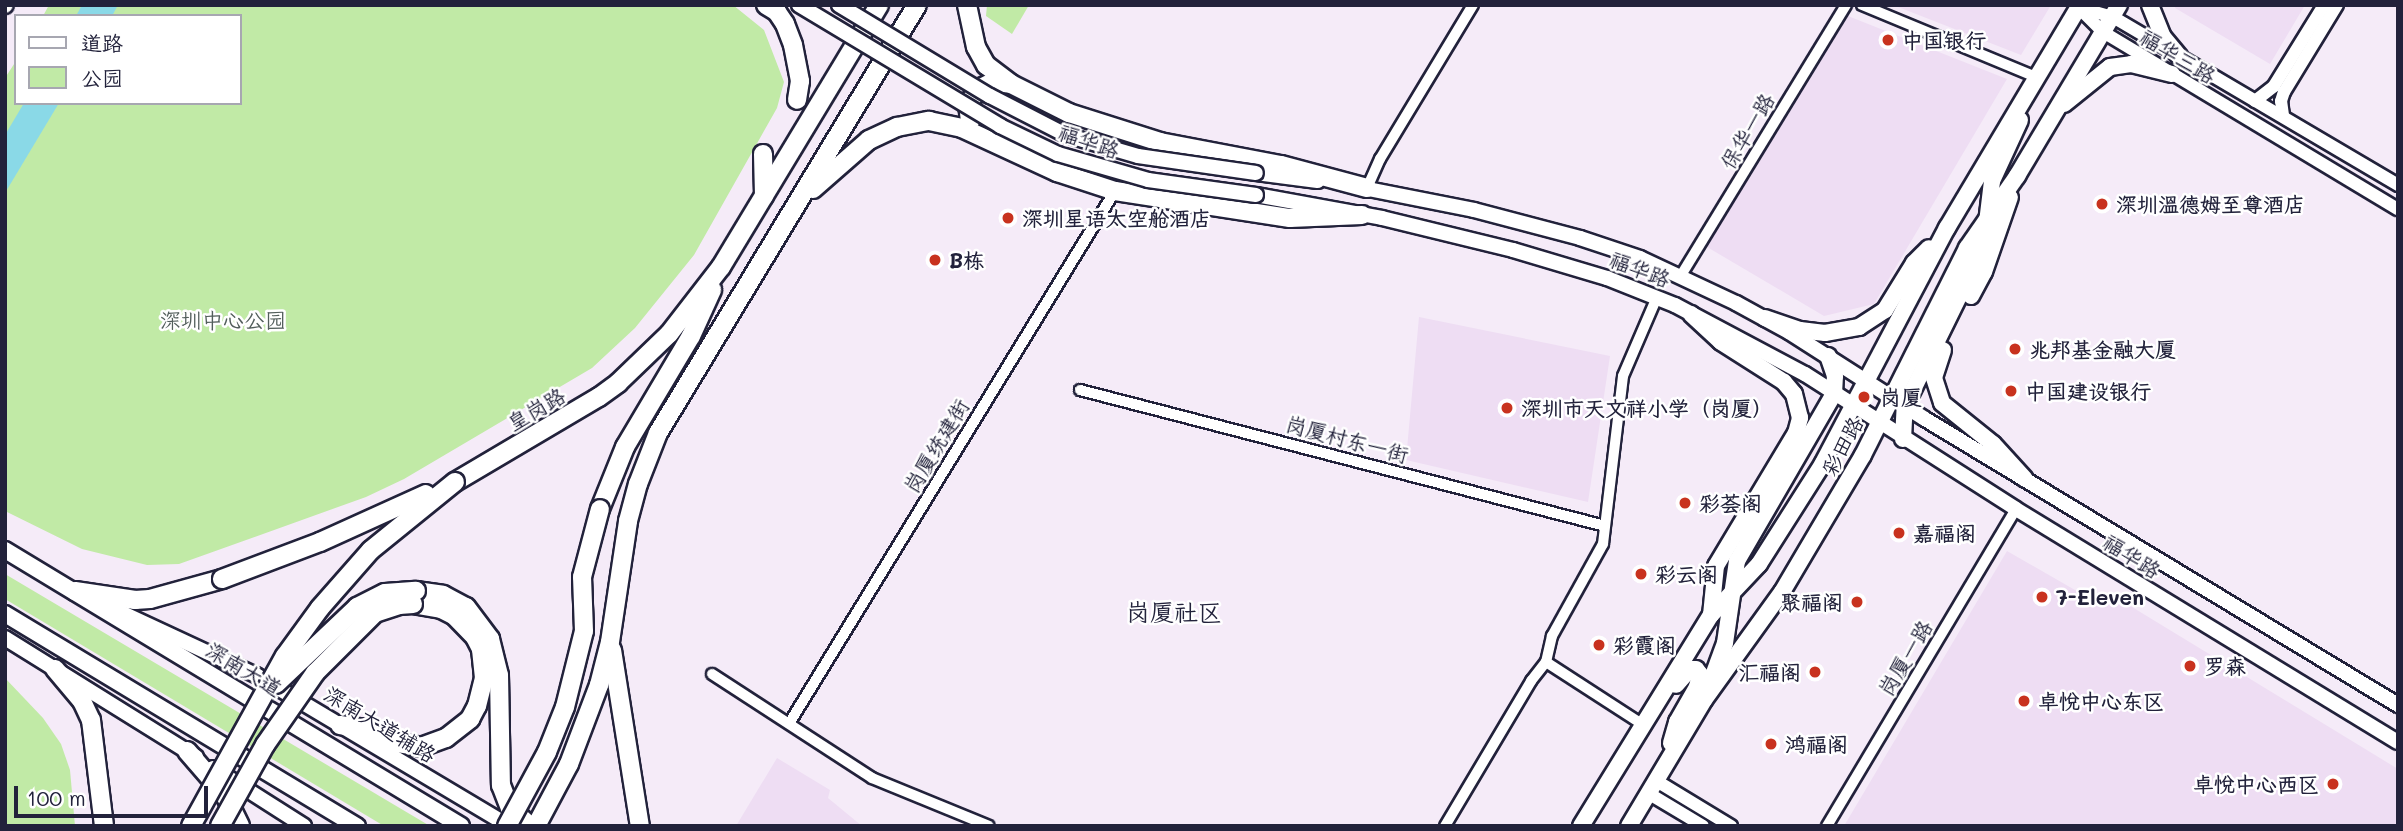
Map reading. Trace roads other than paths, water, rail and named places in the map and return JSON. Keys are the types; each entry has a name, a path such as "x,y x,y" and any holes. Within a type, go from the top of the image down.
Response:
{"highway":[{"path":"766,5 777,12 793,45 800,81 797,100"},
{"name":"皇岗路","path":"191,826 285,656 346,577 393,530 455,482 560,422 618,383 669,334 721,267 879,5"},
{"path":"536,826 585,727 610,642 628,521 638,484 658,433 916,5"},
{"path":"967,5 976,47 986,65 1010,85"},
{"path":"981,137 970,123 968,105 984,85 1002,82 1069,113 1117,131 1282,165 1367,188"},
{"path":"795,206 854,151 897,127 915,122 938,122 981,137 1057,172 1115,191 1290,218 1362,215"},
{"path":"763,153 764,197"},
{"path":"508,826 547,752 572,682 584,631 582,577 600,509 625,447 691,336 721,267"},
{"path":"75,591 135,600 150,599 222,579 320,542 455,482"},
{"path":"265,693 357,607 385,593 414,597 443,595 466,607 491,639 499,675 501,785 510,807 530,826"},
{"path":"220,826 265,745 315,673 346,638 375,613 414,597 455,615 475,637 481,649 484,678 477,706 470,719 446,738 421,747 391,743 360,728 340,725"},
{"path":"610,642 640,826"},
{"path":"54,669 87,708 96,745 104,826"},
{"path":"187,751 225,795 240,826"}],"main road":[{"name":"福华路","path":"799,5 1000,126 1058,154 1126,175 1362,215 1513,250 1607,278 1657,297 1795,368 1903,439 2398,742"},
{"name":"福华路","path":"839,5 1000,102 1066,135 1138,156 1367,188 1522,221 1640,258 1765,318 1867,383 2398,705"},
{"path":"2151,5 2163,37 2180,57"},
{"name":"彩田路","path":"1581,826 1710,615 1759,564 1855,407 1947,228 2080,6"},
{"name":"彩田路","path":"1629,826 1704,699 1782,592 1878,422 1948,283 2017,176 2116,11"},
{"path":"2056,110 2110,67 2131,64 2172,74"},
{"path":"1903,439 1905,406 1976,262 1989,217 1992,181 2018,124 2026,94"},
{"path":"2017,176 1984,272 1940,355 1934,378 1937,392 1948,410 1987,438 2025,479"},
{"path":"1765,318 1800,330 1825,333 1859,327 1885,310 1914,263 1947,228"},
{"name":"彩田路","path":"1691,314 1720,342 1784,382 1799,406 1800,418 1796,433 1716,566 1710,615"},
{"path":"1704,699 1725,643 1737,561 1834,394 1835,376 1828,356"},
{"name":"深南大道","path":"5,550 13,558 75,591 461,826"},
{"name":"深南大道辅路","path":"75,591 256,675 508,826"},
{"path":"5,614 357,826"},
{"path":"5,638 304,826"},
{"path":"1661,696 1671,691 1690,669 1696,669 1700,674 1698,687 1677,722 1668,760"},
{"path":"310,798 345,826"}],"street":[{"path":"1367,188 1380,159 1472,5"},
{"name":"保华一路","path":"1681,277 1846,5"},
{"path":"1862,5 2036,77"},
{"path":"2255,101 2274,86 2324,5"},
{"path":"2283,116 2281,101 2284,93 2337,5"},
{"name":"福华三路","path":"2080,6 2116,11 2180,57 2398,185"},
{"name":"福华三路","path":"2080,6 2103,32 2398,209"},
{"name":"岗厦统建街","path":"790,722 1115,191"},
{"path":"1444,826 1531,681 1546,662 1552,636 1603,544 1623,376 1657,297"},
{"name":"岗厦村东一街","path":"1080,390 1605,526"},
{"name":"岗厦一路","path":"1827,826 2016,509"},
{"path":"1546,662 1642,724"},
{"path":"712,674 790,722 872,778 989,826"},
{"path":"1652,786 1703,826"},
{"path":"1652,786 1731,826"}],"water":[{"path":"82,5 118,5 113,14 77,14"},
{"path":"23,105 58,105 5,193 5,135"}],"place":[{"name":"中国银行","path":"1888,40"},
{"name":"深圳温德姆至尊酒店","path":"2102,204"},
{"name":"深圳星语太空舱酒店","path":"1008,218"},
{"name":"B栋","path":"935,260"},
{"name":"兆邦基金融大厦","path":"2015,349"},
{"name":"中国建设银行","path":"2011,391"},
{"name":"岗厦","path":"1864,397"},
{"name":"深圳市天文祥小学（岗厦）","path":"1507,408"},
{"name":"彩荟阁","path":"1685,503"},
{"name":"嘉福阁","path":"1899,533"},
{"name":"彩云阁","path":"1641,574"},
{"name":"7-Eleven","path":"2042,597"},
{"name":"聚福阁","path":"1857,602"},
{"name":"彩霞阁","path":"1599,645"},
{"name":"罗森","path":"2190,666"},
{"name":"汇福阁","path":"1815,672"},
{"name":"卓悦中心东区","path":"2024,701"},
{"name":"鸿福阁","path":"1771,744"},
{"name":"卓悦中心西区","path":"2333,784"}],"district":[{"name":"岗厦社区","path":"1174,612"}],"park label":[{"name":"深圳中心公园","path":"223,320"}]}
